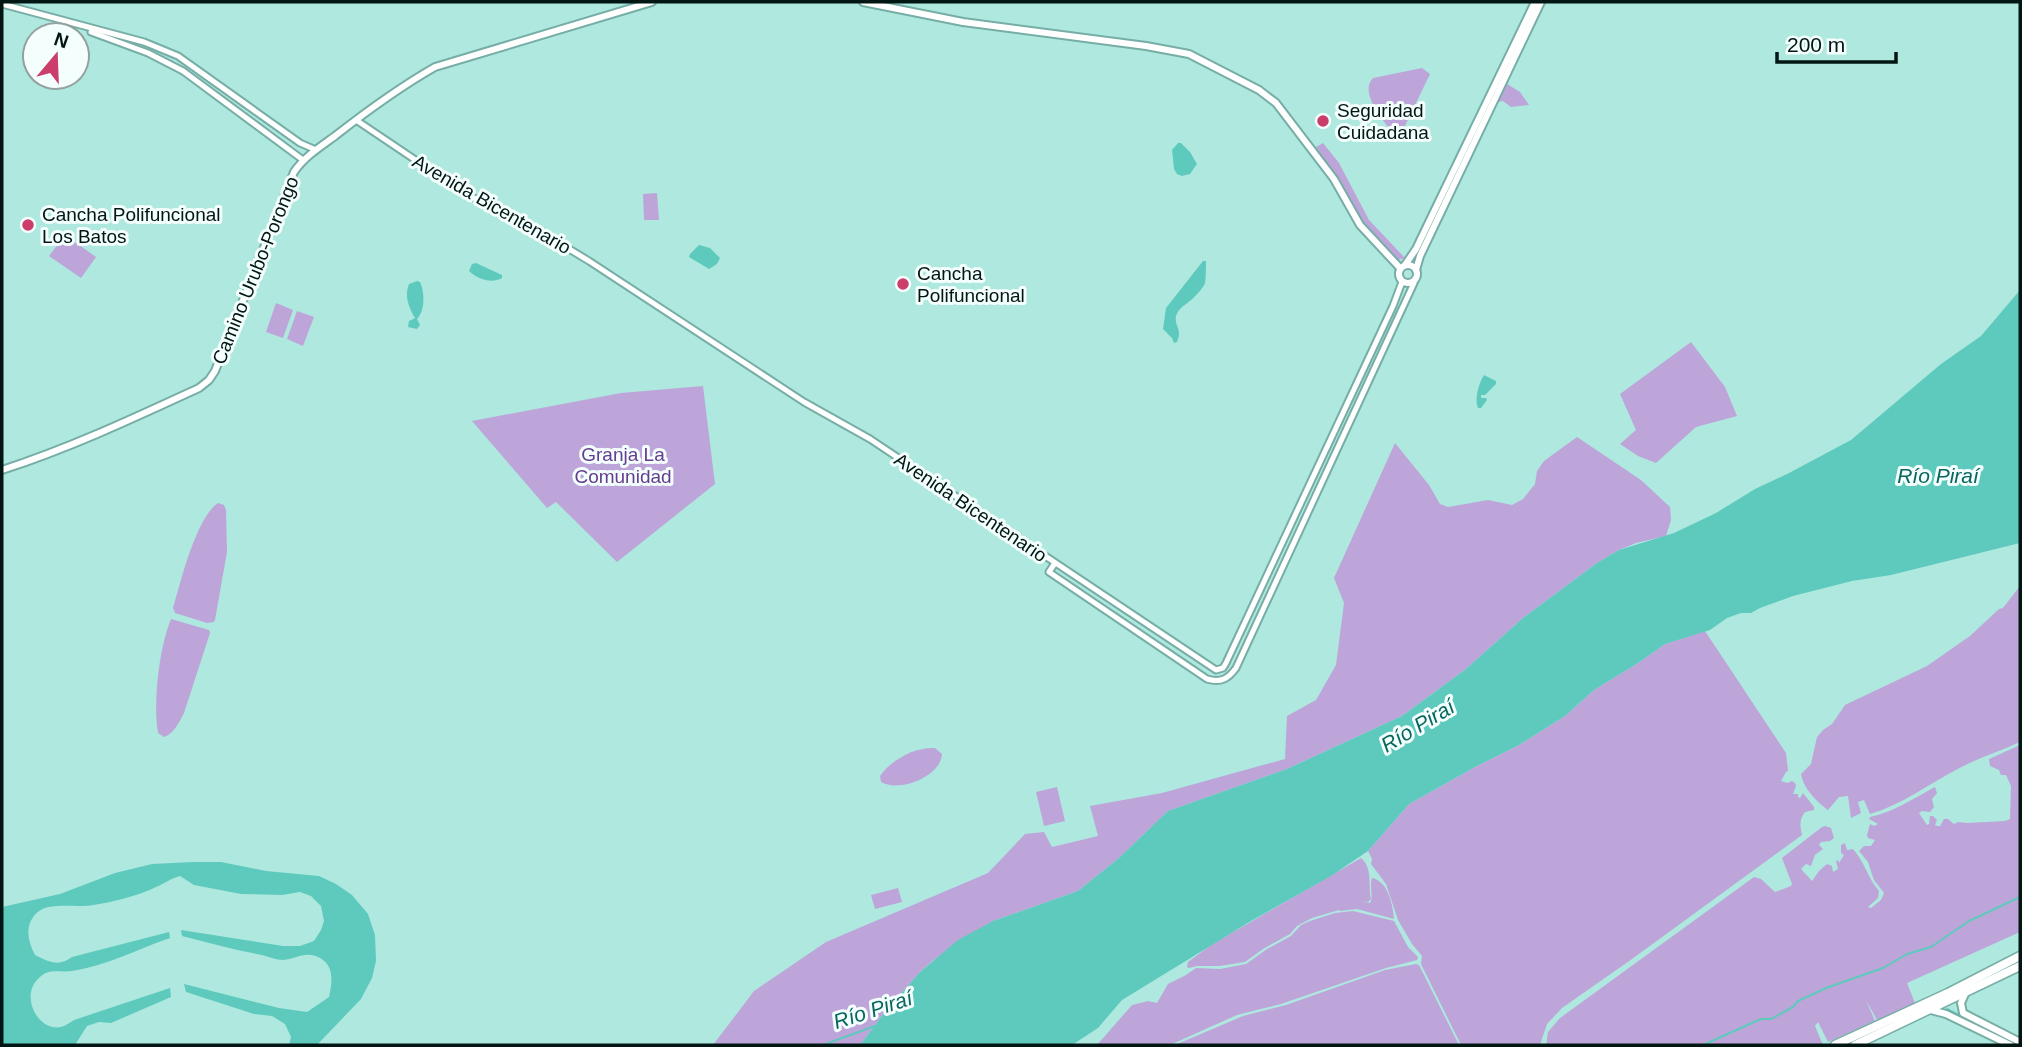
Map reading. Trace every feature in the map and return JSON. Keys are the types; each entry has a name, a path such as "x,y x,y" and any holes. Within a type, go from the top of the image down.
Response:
{"highway":[{"path":"1855,1045 1994,979 2019,960"},
{"path":"1835,1045 2019,960"},
{"path":"1847,1045 1848,1041 1867,1031"}],"main road":[{"name":"Camino Urubo-Porongo","path":"2,470 58,451 119,425 199,388 209,380 215,371 290,180 303,160 356,120 435,67 652,2"},
{"path":"863,2 963,22 1189,54 1259,90 1276,103 1334,179 1360,225 1403,267"},
{"path":"1535,2 1516,48 1420,256 1417,276 1414,281 1402,282 1398,274 1416,249 1516,48 1541,2"},
{"path":"1403,267 1411,266 1416,270"},
{"path":"1965,994 1961,1003 1963,1013 2020,1042"},
{"path":"1931,1010 1946,1014 2010,1045"}],"street":[{"path":"2,4 66,21"},
{"path":"91,28 144,42 178,56 300,143 316,150"},
{"path":"91,31 148,53 184,71 303,160"},
{"name":"Avenida Bicentenario","path":"356,120 466,194 536,229 589,261 799,398 870,439 1213,668 1219,669 1226,663"},
{"path":"1402,282 1226,663 1236,668 1414,281"},
{"path":"1393,306 1402,310"},
{"path":"1377,340 1387,344"},
{"name":"Avenida Bicentenario","path":"1055,563 1049,572 1055,577 1207,678 1214,681 1223,680 1236,668"},
{"path":"1055,577 1061,568"},
{"path":"1266,577 1277,581"},
{"path":"1084,597 1091,588"},
{"path":"1091,602 1097,592"},
{"path":"1241,630 1245,635 1251,634"}],"green space":[{"path":"1422,68 1430,74 1404,128 1391,131 1373,105 1369,84 1373,78"},
{"path":"1507,84 1520,92 1529,105 1511,107 1503,101 1498,102"},
{"path":"1323,143 1339,163 1369,220 1405,258 1398,260 1360,218 1351,199 1316,147"},
{"path":"657,193 659,220 644,220 643,194"},
{"path":"65,235 96,257 81,278 49,256"},
{"path":"276,303 293,310 283,338 266,332"},
{"path":"297,311 314,317 303,346 287,339"},
{"path":"1691,342 1725,387 1737,416 1696,427 1656,463 1638,456 1620,444 1636,430 1620,394"},
{"name":"Granja La Comunidad","path":"703,386 715,484 617,562 556,502 547,508 472,421 621,393"},
{"path":"1577,437 1641,480 1670,507 1671,520 1666,536 1636,543 1597,563 1523,618 1466,669 1402,716 1287,769 1168,811 1119,858 1078,891 993,921 935,959 919,973 860,1045 713,1045 754,991 826,942 988,873 1025,834 1044,832 1052,847 1098,836 1090,806 1162,793 1285,759 1287,716 1316,700 1336,665 1344,603 1334,578 1395,443 1429,485 1440,504 1448,507 1488,500 1512,505 1523,499 1535,484 1537,471 1544,461"},
{"path":"218,503 224,505 226,510 227,552 215,620 207,623 175,613 173,608 196,536 210,511"},
{"path":"2020,586 2020,742 1970,763 1903,800 1870,814 1864,800 1858,802 1861,813 1851,818 1848,796 1839,797 1828,810 1819,803 1801,774 1811,764 1817,737 1832,724 1845,705 1927,666 1970,636 2003,608"},
{"path":"171,619 209,630 210,633 184,713 173,730 164,737 158,733 157,691 160,660"},
{"path":"1705,631 1786,753 1788,771 1781,781 1795,783 1793,794 1798,794 1800,798 1803,793 1814,807 1814,810 1805,812 1802,818 1802,835 1562,1008 1547,1024 1540,1045 1461,1045 1421,964 1422,956 1398,920 1386,884 1371,864 1368,851 1409,804 1519,745 1565,716 1594,690 1665,644"},
{"path":"2020,745 2020,932 1907,983 1915,1003 1877,1020 1866,1000 1875,1021 1828,1042 1818,1022 1815,1026 1823,1045 1546,1045 1548,1032 1560,1018 1754,877 1761,879 1775,892 1791,886 1782,858 1822,827 1831,828 1834,838 1821,842 1819,845 1823,849 1815,855 1811,866 1806,864 1801,869 1812,881 1827,864 1832,866 1833,872 1838,869 1836,861 1839,863 1844,855 1841,853 1841,845 1845,843 1847,850 1853,849 1879,891 1878,898 1868,907 1871,908 1881,900 1884,893 1874,880 1868,862 1859,851 1864,846 1871,846 1875,840 1867,835 1870,824 1878,824 1869,819 1870,817 1896,808 1935,787 1937,793 1932,799 1934,807 1930,812 1919,813 1927,825 1930,816 1937,820 1937,826 1940,826 1944,819 1954,824 2010,819 2011,786 2006,775 2001,775 1999,770 1990,766 1989,759"},
{"path":"935,748 942,754 940,762 927,775 908,784 889,785 881,782 880,776 897,759 912,752"},
{"path":"1057,787 1065,821 1044,826 1036,792"},
{"path":"1361,858 1369,872 1371,899 1368,902 1360,901 1370,903 1372,897 1372,878 1377,880 1389,894 1394,919 1357,909 1339,910 1312,918 1297,926 1290,934 1245,962 1187,967 1188,962 1211,945"},
{"path":"898,888 902,902 875,909 871,895"},
{"path":"1353,911 1394,921 1408,947 1418,957 1417,960 1281,1004 1237,1015 1170,1045 1097,1045 1132,1005 1148,1001 1157,1003 1168,984 1196,968 1220,969 1246,964 1291,936 1301,925 1335,913"},
{"path":"1419,965 1459,1045 1175,1045 1243,1016 1286,1005 1385,970"}],"water":[{"path":"1178,143 1190,152 1197,164 1190,174 1182,176 1174,169 1172,150"},
{"path":"699,245 710,248 720,258 717,264 709,269 689,257"},
{"path":"1203,261 1206,261 1205,283 1177,314 1179,334 1177,342 1174,343 1163,329 1166,308"},
{"path":"476,263 502,275 502,278 489,281 476,276 469,271 472,264"},
{"path":"417,281 422,286 423,302 417,319 420,325 417,329 408,327 409,321 415,318 407,293 409,284"},
{"name":"Río Piraí","path":"2020,290 2020,543 1793,596 1751,613 1727,618 1710,630 1665,644 1594,690 1565,716 1519,745 1409,804 1368,851 1331,876 1251,921 1122,1000 1098,1028 1072,1045 860,1045 919,973 958,940 993,921 1078,891 1119,858 1168,811 1287,769 1402,716 1466,669 1523,618 1597,563 1619,550 1674,533 1716,513 1755,489 1851,440 1941,364 1981,336"},
{"path":"1484,375 1496,381 1496,384 1485,395 1481,395 1481,398 1487,400 1478,408 1478,391"},
{"path":"221,862 266,871 319,876 352,895 368,914 375,935 376,961 372,978 361,999 317,1045 289,1045 291,1037 285,1024 272,1016 254,1014 186,992 184,984 279,1008 307,1012 329,997 331,976 325,961 310,955 276,959 182,936 181,930 283,946 300,946 314,941 321,930 324,921 321,906 311,896 300,892 282,895 241,894 194,885 180,876 117,900 87,906 44,908 34,916 28,932 35,955 58,963 169,932 170,938 110,961 85,969 49,972 41,976 32,988 32,1005 40,1020 47,1025 64,1026 74,1020 170,988 171,997 111,1023 99,1022 87,1026 75,1045 2,1045 2,907 60,894 115,873 152,864"}],"waterway":[{"path":"1703,1045 1761,1019 1771,1019 1793,1007 1798,1001 1826,988 1883,968 1907,954 1931,947 1969,921 2020,897"},
{"path":"1947,1009 2018,1045"},
{"name":"Río Piraí","path":"823,1045 875,1026"}],"place":[{"name":"Seguridad Cuidadana","path":"1323,121"},
{"name":"Cancha Polifuncional Los Batos","path":"28,225"},
{"name":"Cancha Polifuncional","path":"903,284"}]}
